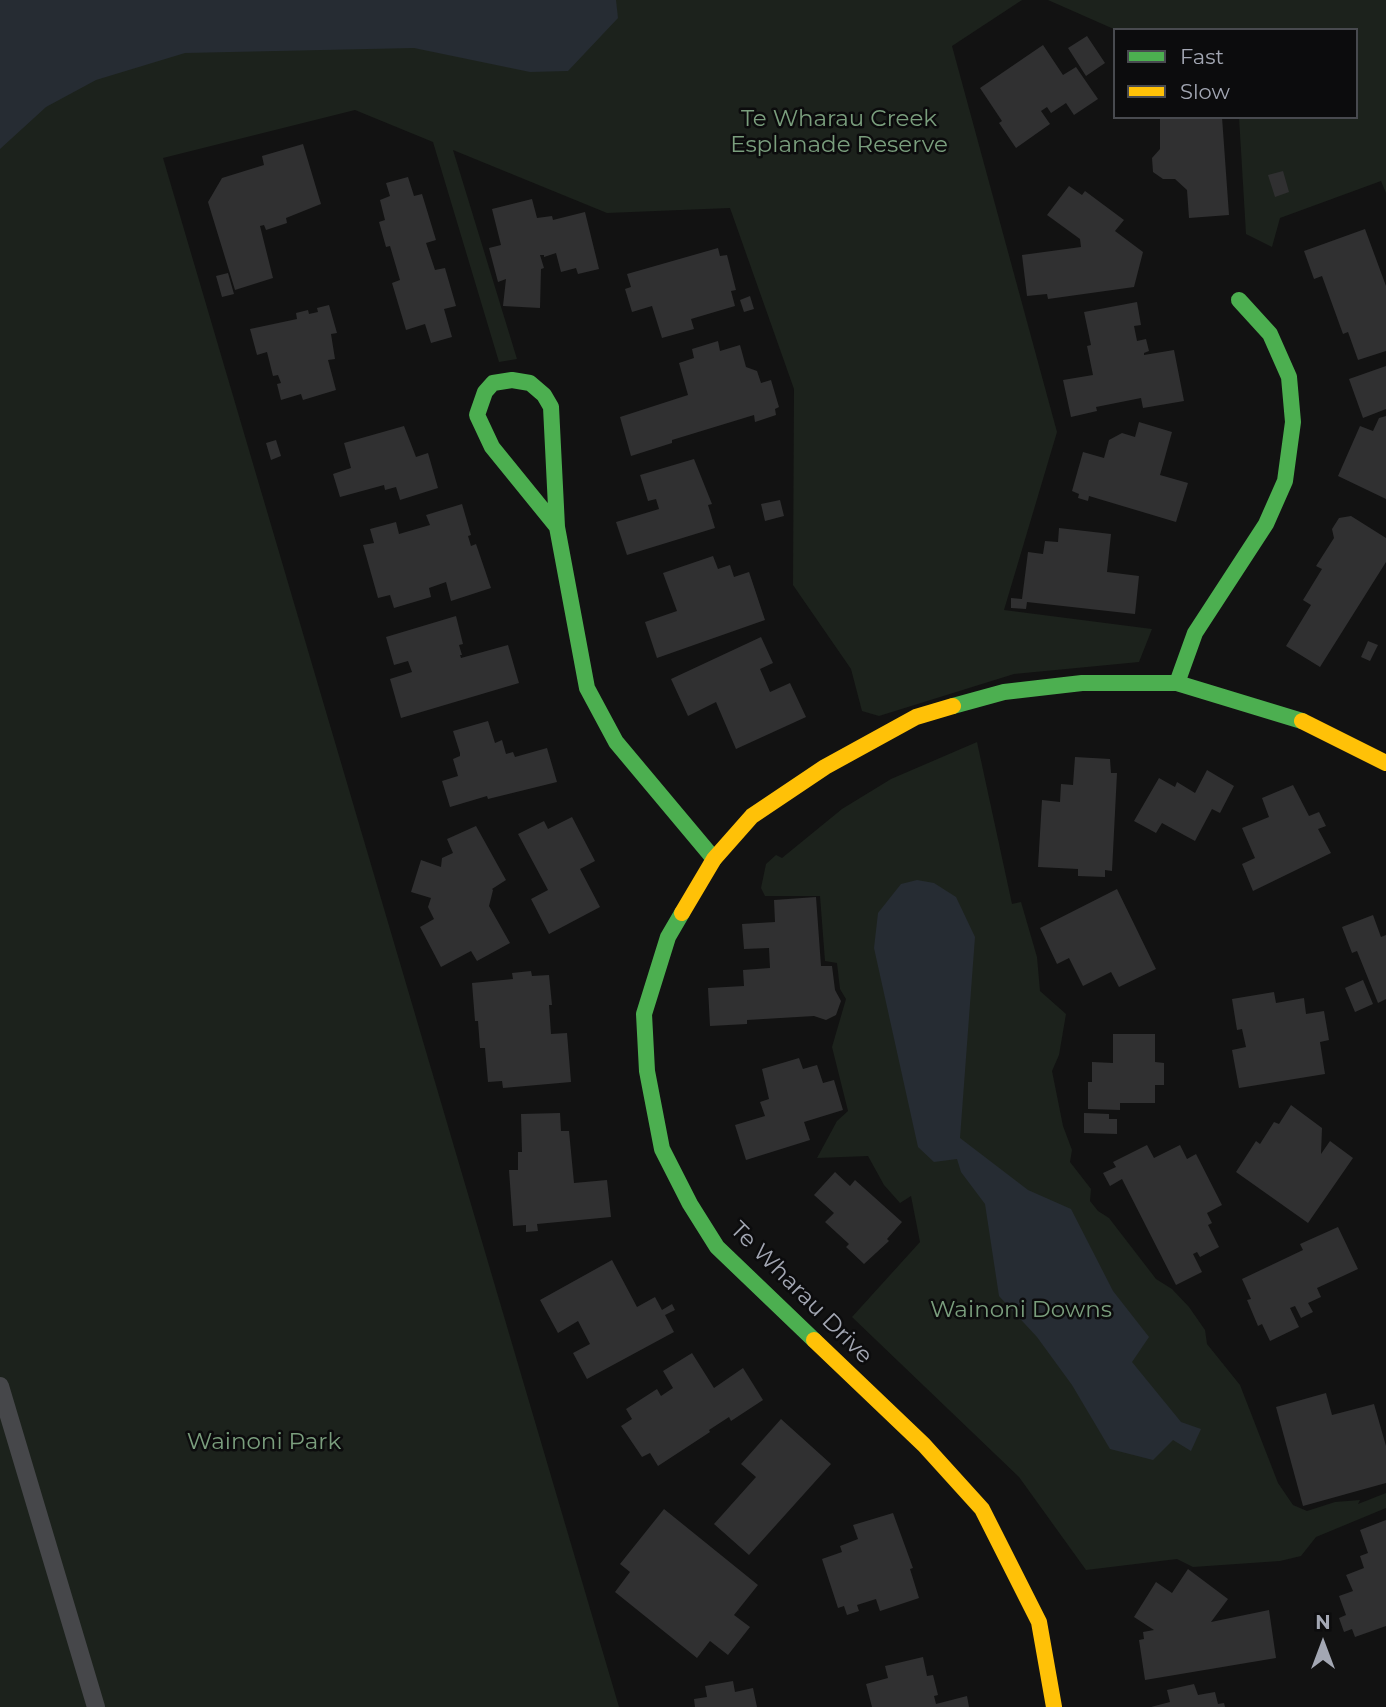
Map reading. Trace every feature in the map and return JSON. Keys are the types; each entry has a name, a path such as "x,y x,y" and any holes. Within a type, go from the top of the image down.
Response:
{"street":[{"path":"1177,683 1195,633 1266,524 1285,481 1293,422 1289,377 1270,334 1239,300"},
{"path":"557,527 492,447 482,426 478,415 485,392 492,383 512,380 530,383 544,395 551,407 557,527 587,688 617,741 714,859"},
{"name":"Te Wharau Drive","path":"1054,1707 1039,1622 982,1509 924,1446 717,1247 690,1204 662,1149 648,1071 644,1014 668,937 714,859 752,816 825,767 916,717 1004,692 1082,683 1177,683 1298,719 1386,763"}],"lane":[{"path":"0,1386 96,1707"}],"green space":[{"name":"Wainoni Park","path":"0,0 1022,0 952,46 1057,432 1004,610 1152,629 1139,662 1014,674 879,716 862,711 851,669 793,585 794,389 730,208 607,213 453,150 517,359 499,362 433,142 355,110 163,158 619,1707 0,1707"},
{"path":"1048,0 1386,0 1386,193 1381,181 1280,218 1272,247 1246,234 1239,119 1358,119 1358,28 1113,29"},
{"name":"Wainoni Downs","path":"977,742 1012,904 1021,902 1037,957 1040,991 1066,1014 1059,1055 1052,1071 1063,1126 1072,1150 1070,1162 1091,1189 1090,1201 1098,1211 1109,1218 1156,1279 1172,1289 1189,1307 1205,1330 1207,1344 1240,1385 1278,1483 1293,1505 1307,1511 1335,1502 1360,1500 1358,1504 1386,1493 1386,1508 1316,1537 1301,1556 1280,1561 1193,1567 1177,1559 1086,1570 1019,1477 852,1317 920,1242 911,1196 900,1203 884,1185 868,1156 817,1158 837,1121 848,1111 832,1047 846,999 840,989 837,963 825,961 820,896 765,896 761,888 766,864 776,855 782,858 842,809 891,779"}],"shaded area":[{"path":"0,0 616,0 618,18 568,71 530,72 414,48 185,53 96,80 46,107 0,149"},
{"path":"917,880 934,883 956,897 975,937 960,1138 1028,1190 1071,1209 1113,1291 1149,1337 1132,1362 1181,1422 1201,1429 1191,1451 1173,1440 1153,1460 1110,1449 1072,1385 1037,1337 999,1296 985,1204 961,1172 957,1159 934,1162 918,1147 874,948 878,913 901,884"}],"building":[{"path":"1087,36 1105,63 1086,76 1068,48"},
{"path":"1043,45 1063,75 1076,67 1098,99 1074,115 1066,103 1051,113 1047,107 1041,111 1050,124 1016,148 980,88"},
{"path":"1160,119 1222,119 1229,215 1189,218 1187,190 1175,179 1163,179 1153,172 1152,158 1160,149"},
{"path":"303,144 321,204 286,218 287,223 266,230 264,225 260,226 273,278 235,290 208,202 222,178 264,165 262,156"},
{"path":"1283,171 1289,192 1275,197 1268,175"},
{"path":"408,177 414,196 422,194 436,240 426,243 435,270 445,268 456,306 444,309 452,337 431,343 425,324 406,330 392,283 400,280 390,246 386,247 379,222 385,220 380,200 390,196 386,183"},
{"path":"1069,186 1082,195 1085,191 1124,220 1115,231 1143,252 1134,287 1048,299 1047,294 1027,296 1022,255 1081,247 1080,239 1047,215"},
{"path":"532,199 537,218 552,216 553,220 585,212 599,269 578,274 576,268 561,272 556,253 544,257 540,255 544,268 541,269 540,308 503,306 506,279 498,282 489,248 501,245 492,209"},
{"path":"1365,229 1386,286 1386,351 1358,360 1348,332 1343,334 1322,276 1314,279 1304,251"},
{"path":"718,248 720,256 727,255 736,290 731,291 735,306 691,319 694,329 662,338 652,306 632,312 625,289 631,287 627,274"},
{"path":"228,273 234,294 222,297 216,276"},
{"path":"750,296 754,309 744,312 740,300"},
{"path":"1137,302 1141,325 1134,326 1137,341 1146,339 1149,351 1144,355 1174,350 1184,401 1143,408 1141,398 1096,407 1097,411 1071,417 1063,380 1093,375 1087,346 1091,345 1084,312"},
{"path":"329,305 337,333 331,334 335,359 328,360 336,390 303,400 301,394 281,400 278,375 273,376 267,352 257,355 250,329 297,319 296,313 308,310 309,314 318,312 317,308"},
{"path":"718,341 720,351 740,345 746,367 757,371 761,383 771,380 779,407 775,409 776,415 755,422 754,415 672,440 672,443 631,456 620,417 688,395 679,363 694,358 692,349"},
{"path":"1386,366 1386,409 1363,418 1349,379"},
{"path":"1386,416 1386,499 1338,476 1360,426 1373,431 1379,418"},
{"path":"1139,422 1172,432 1160,475 1188,483 1176,522 1089,496 1088,501 1078,498 1079,494 1072,491 1083,452 1104,458 1109,440 1122,433 1135,437"},
{"path":"404,426 416,457 428,453 438,488 400,500 396,487 385,490 384,485 340,497 333,474 351,468 344,443"},
{"path":"276,440 281,456 271,460 266,443"},
{"path":"694,459 712,504 708,505 715,528 627,555 616,522 659,509 656,499 648,501 640,475"},
{"path":"780,500 784,516 765,521 761,504"},
{"path":"462,504 471,535 468,536 471,546 476,544 491,588 451,601 446,582 429,588 431,597 394,608 390,595 378,598 363,545 374,543 370,529 396,522 399,534 430,525 426,515"},
{"path":"1351,516 1386,538 1386,562 1320,667 1286,646 1311,605 1303,600 1322,569 1316,566 1334,538 1332,529 1339,518"},
{"path":"1059,528 1111,534 1107,572 1139,576 1135,614 1027,602 1026,609 1011,608 1011,598 1022,599 1028,552 1043,554 1045,541 1058,542"},
{"path":"713,556 718,569 730,565 734,577 749,572 765,620 657,658 645,622 677,611 663,573"},
{"path":"456,616 463,644 459,645 461,658 508,645 519,683 401,718 390,679 412,672 408,661 394,665 386,637"},
{"path":"761,637 773,663 760,669 770,692 790,683 806,717 736,749 716,702 688,716 671,679"},
{"path":"1368,641 1378,645 1370,661 1361,657"},
{"path":"488,721 495,743 502,740 506,754 513,752 515,757 547,748 557,782 488,799 487,796 450,807 442,781 458,776 453,759 460,756 460,753 453,731"},
{"path":"1075,757 1110,759 1111,773 1117,773 1112,871 1105,870 1105,877 1078,876 1078,869 1038,867 1042,800 1060,802 1061,784 1073,785"},
{"path":"1207,770 1234,786 1220,813 1212,809 1195,841 1162,823 1156,833 1134,821 1159,778 1175,787 1177,782 1195,793"},
{"path":"1293,785 1309,816 1319,812 1326,826 1318,829 1331,853 1253,891 1242,864 1255,858 1242,828 1269,817 1262,798"},
{"path":"572,817 595,861 580,869 600,907 549,934 531,899 548,890 518,834 544,821 548,829"},
{"path":"476,826 506,880 492,889 489,906 510,943 477,961 471,951 441,967 420,927 434,919 428,907 431,898 411,892 421,860 441,867 442,858 453,853 447,839"},
{"path":"1117,889 1156,969 1119,987 1111,972 1083,986 1069,958 1057,964 1040,928"},
{"path":"816,897 821,966 832,966 835,990 841,1001 836,1015 826,1020 814,1016 747,1020 747,1024 710,1026 708,988 744,986 743,970 770,968 769,948 744,949 742,924 775,922 774,900"},
{"path":"1373,915 1381,937 1386,935 1386,999 1378,1003 1357,951 1352,953 1342,927"},
{"path":"531,971 532,976 549,975 551,1034 567,1033 571,1082 503,1088 502,1081 488,1082 485,1048 480,1048 478,1021 475,1021 472,983 513,979 512,973"},
{"path":"1363,980 1373,1004 1355,1012 1345,988"},
{"path":"1274,992 1276,1003 1304,998 1306,1014 1324,1011 1329,1040 1320,1042 1325,1074 1239,1088 1232,1050 1246,1047 1242,1029 1237,1030 1232,999"},
{"path":"1113,1034 1155,1034 1155,1062 1164,1063 1164,1085 1155,1085 1155,1103 1120,1103 1120,1110 1088,1109 1088,1082 1092,1082 1092,1062 1113,1063"},
{"path":"799,1058 803,1069 817,1065 823,1083 834,1080 843,1110 804,1122 810,1140 746,1160 735,1125 765,1116 760,1102 769,1099 762,1069"},
{"path":"1291,1105 1322,1128 1321,1154 1330,1141 1353,1158 1308,1223 1236,1172 1256,1141 1260,1144 1274,1122 1279,1124"},
{"path":"560,1113 561,1131 569,1131 574,1183 607,1180 611,1217 537,1224 538,1231 526,1232 526,1225 513,1226 509,1170 518,1170 518,1152 522,1152 521,1114"},
{"path":"1084,1113 1109,1114 1109,1119 1117,1119 1117,1134 1084,1133"},
{"path":"1147,1145 1154,1158 1180,1145 1187,1159 1196,1154 1222,1205 1207,1213 1212,1223 1208,1225 1219,1247 1200,1257 1197,1252 1193,1254 1202,1272 1176,1285 1122,1179 1110,1186 1103,1173 1116,1167 1113,1162"},
{"path":"835,1172 850,1186 855,1180 902,1222 887,1239 889,1241 864,1264 846,1247 849,1244 825,1222 834,1213 814,1195"},
{"path":"1338,1227 1358,1269 1317,1288 1321,1297 1308,1303 1313,1312 1301,1318 1295,1306 1290,1308 1299,1327 1270,1341 1262,1324 1258,1326 1242,1279 1303,1250 1300,1244"},
{"path":"612,1260 637,1307 655,1297 662,1310 672,1304 675,1310 665,1315 674,1332 587,1379 573,1353 590,1344 578,1321 558,1333 540,1300"},
{"path":"692,1353 714,1388 743,1368 763,1400 731,1421 729,1417 658,1466 650,1453 642,1457 621,1426 632,1419 626,1409 657,1389 661,1396 673,1388 663,1371"},
{"path":"1326,1393 1332,1415 1374,1404 1386,1446 1386,1483 1303,1506 1276,1407"},
{"path":"781,1419 831,1464 749,1555 714,1524 756,1477 741,1464"},
{"path":"664,1509 758,1585 734,1615 750,1627 728,1655 710,1641 697,1658 615,1592 630,1572 620,1564"},
{"path":"893,1513 913,1568 910,1569 919,1598 880,1611 876,1599 857,1605 859,1611 847,1615 844,1606 838,1608 822,1559 842,1552 840,1546 858,1539 853,1525"},
{"path":"1386,1520 1386,1626 1355,1637 1352,1629 1344,1632 1339,1618 1346,1615 1339,1596 1353,1591 1346,1575 1364,1568 1360,1556 1368,1553 1360,1530"},
{"path":"1188,1569 1228,1599 1211,1622 1269,1610 1276,1658 1145,1680 1139,1640 1144,1639 1143,1632 1154,1630 1134,1617 1156,1582 1172,1593"},
{"path":"923,1657 927,1676 933,1675 938,1695 934,1696 936,1704 967,1696 969,1707 872,1707 866,1684 888,1678 885,1666"},
{"path":"733,1681 735,1692 753,1688 757,1707 695,1707 694,1699 707,1697 705,1686"},
{"path":"1194,1684 1198,1695 1215,1692 1218,1704 1224,1703 1225,1707 1151,1707 1170,1702 1167,1690"}],"traffic: fast":[{"path":"1177,683 1195,633 1266,524 1285,481 1293,422 1289,377 1270,334 1239,300"},
{"path":"557,527 492,447 477,415 485,392 493,383 512,380 530,383 544,395 551,407 557,527 587,688 616,742 714,859"},
{"path":"953,706 1004,692 1082,683 1177,683 1302,721"},
{"path":"682,913 668,937 644,1014 647,1071 662,1149 690,1204 717,1247 814,1340"}],"traffic: slow":[{"path":"682,913 714,859 752,816 825,767 916,717 953,706"},
{"path":"1302,721 1386,763"},
{"path":"814,1340 924,1445 982,1509 1039,1622 1054,1707"}],"park label":[{"name":"Te Wharau Creek Esplanade Reserve","path":"839,132"}]}
